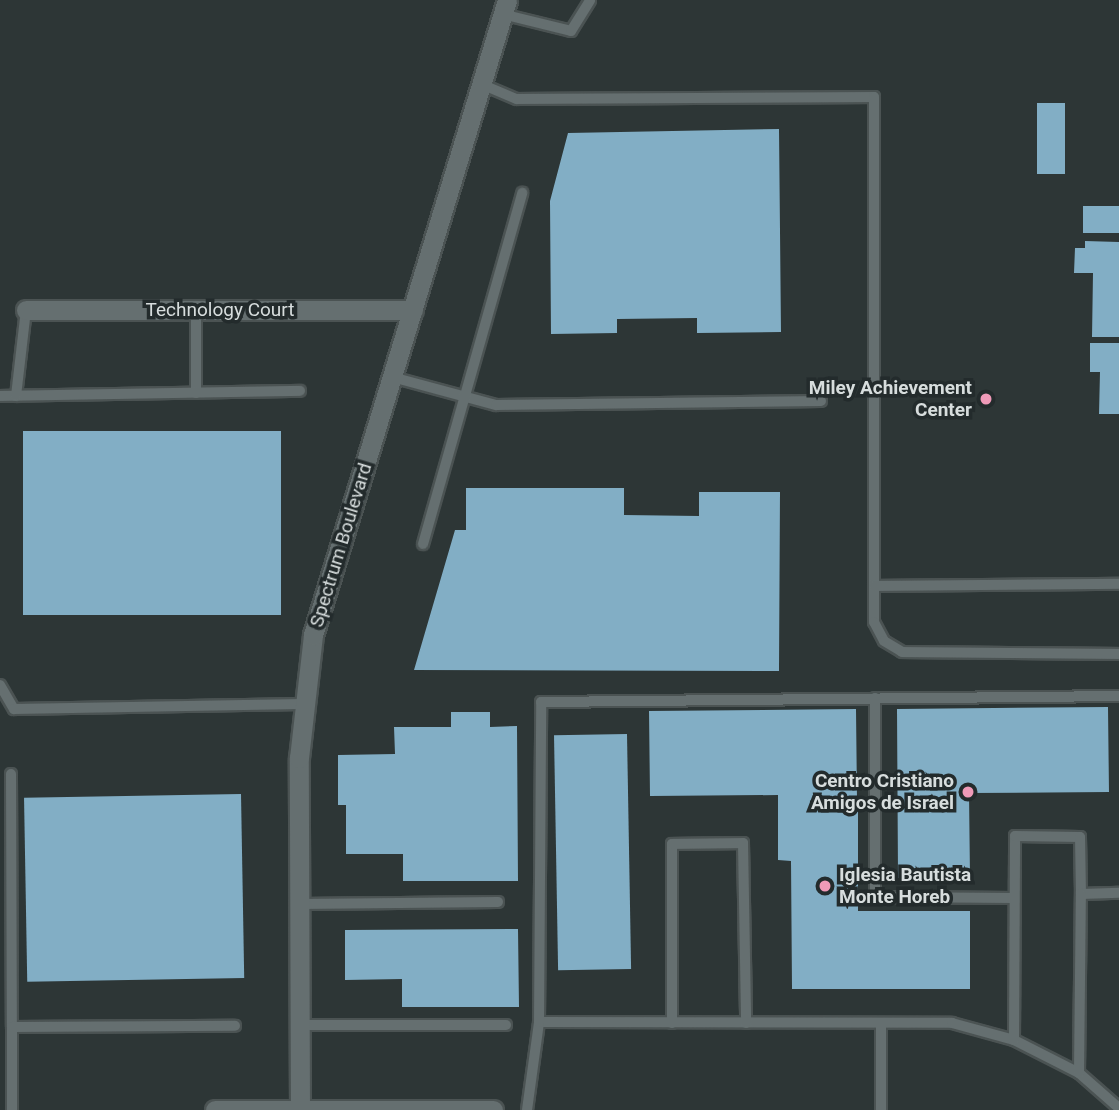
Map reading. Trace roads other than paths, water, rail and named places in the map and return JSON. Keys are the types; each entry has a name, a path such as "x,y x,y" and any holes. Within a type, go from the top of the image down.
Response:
{"street":[{"name":"Spectrum Boulevard","path":"300,1110 302,704 313,635 504,7"},
{"name":"Technology Court","path":"26,310 413,310"},
{"path":"215,1110 493,1110"}],"lane":[{"path":"504,7 571,31 590,0"},
{"path":"481,84 517,99 874,97 874,622 884,641 902,652 1119,654"},
{"path":"423,544 522,193"},
{"path":"16,396 26,310"},
{"path":"197,310 197,393"},
{"path":"393,377 496,405 821,401"},
{"path":"0,396 300,391"},
{"path":"874,586 1119,584"},
{"path":"0,685 14,709 302,704"},
{"path":"527,1110 539,1022 541,702 1119,696"},
{"path":"875,698 875,897 1014,898"},
{"path":"11,774 12,1110"},
{"path":"1014,1040 1015,836 1080,837 1079,1073"},
{"path":"672,1023 672,844 743,843 746,1023"},
{"path":"1081,894 1119,893"},
{"path":"300,904 498,902"},
{"path":"539,1022 953,1023 1014,1040 1079,1073 1119,1108"},
{"path":"881,1023 881,1110"},
{"path":"300,1025 506,1025"},
{"path":"12,1027 235,1026"}],"place":[{"name":"Miley Achievement Center","path":"986,399"},
{"name":"Centro Cristiano Amigos de Israel","path":"968,792"},
{"name":"Iglesia Bautista Monte Horeb","path":"825,886"}]}
